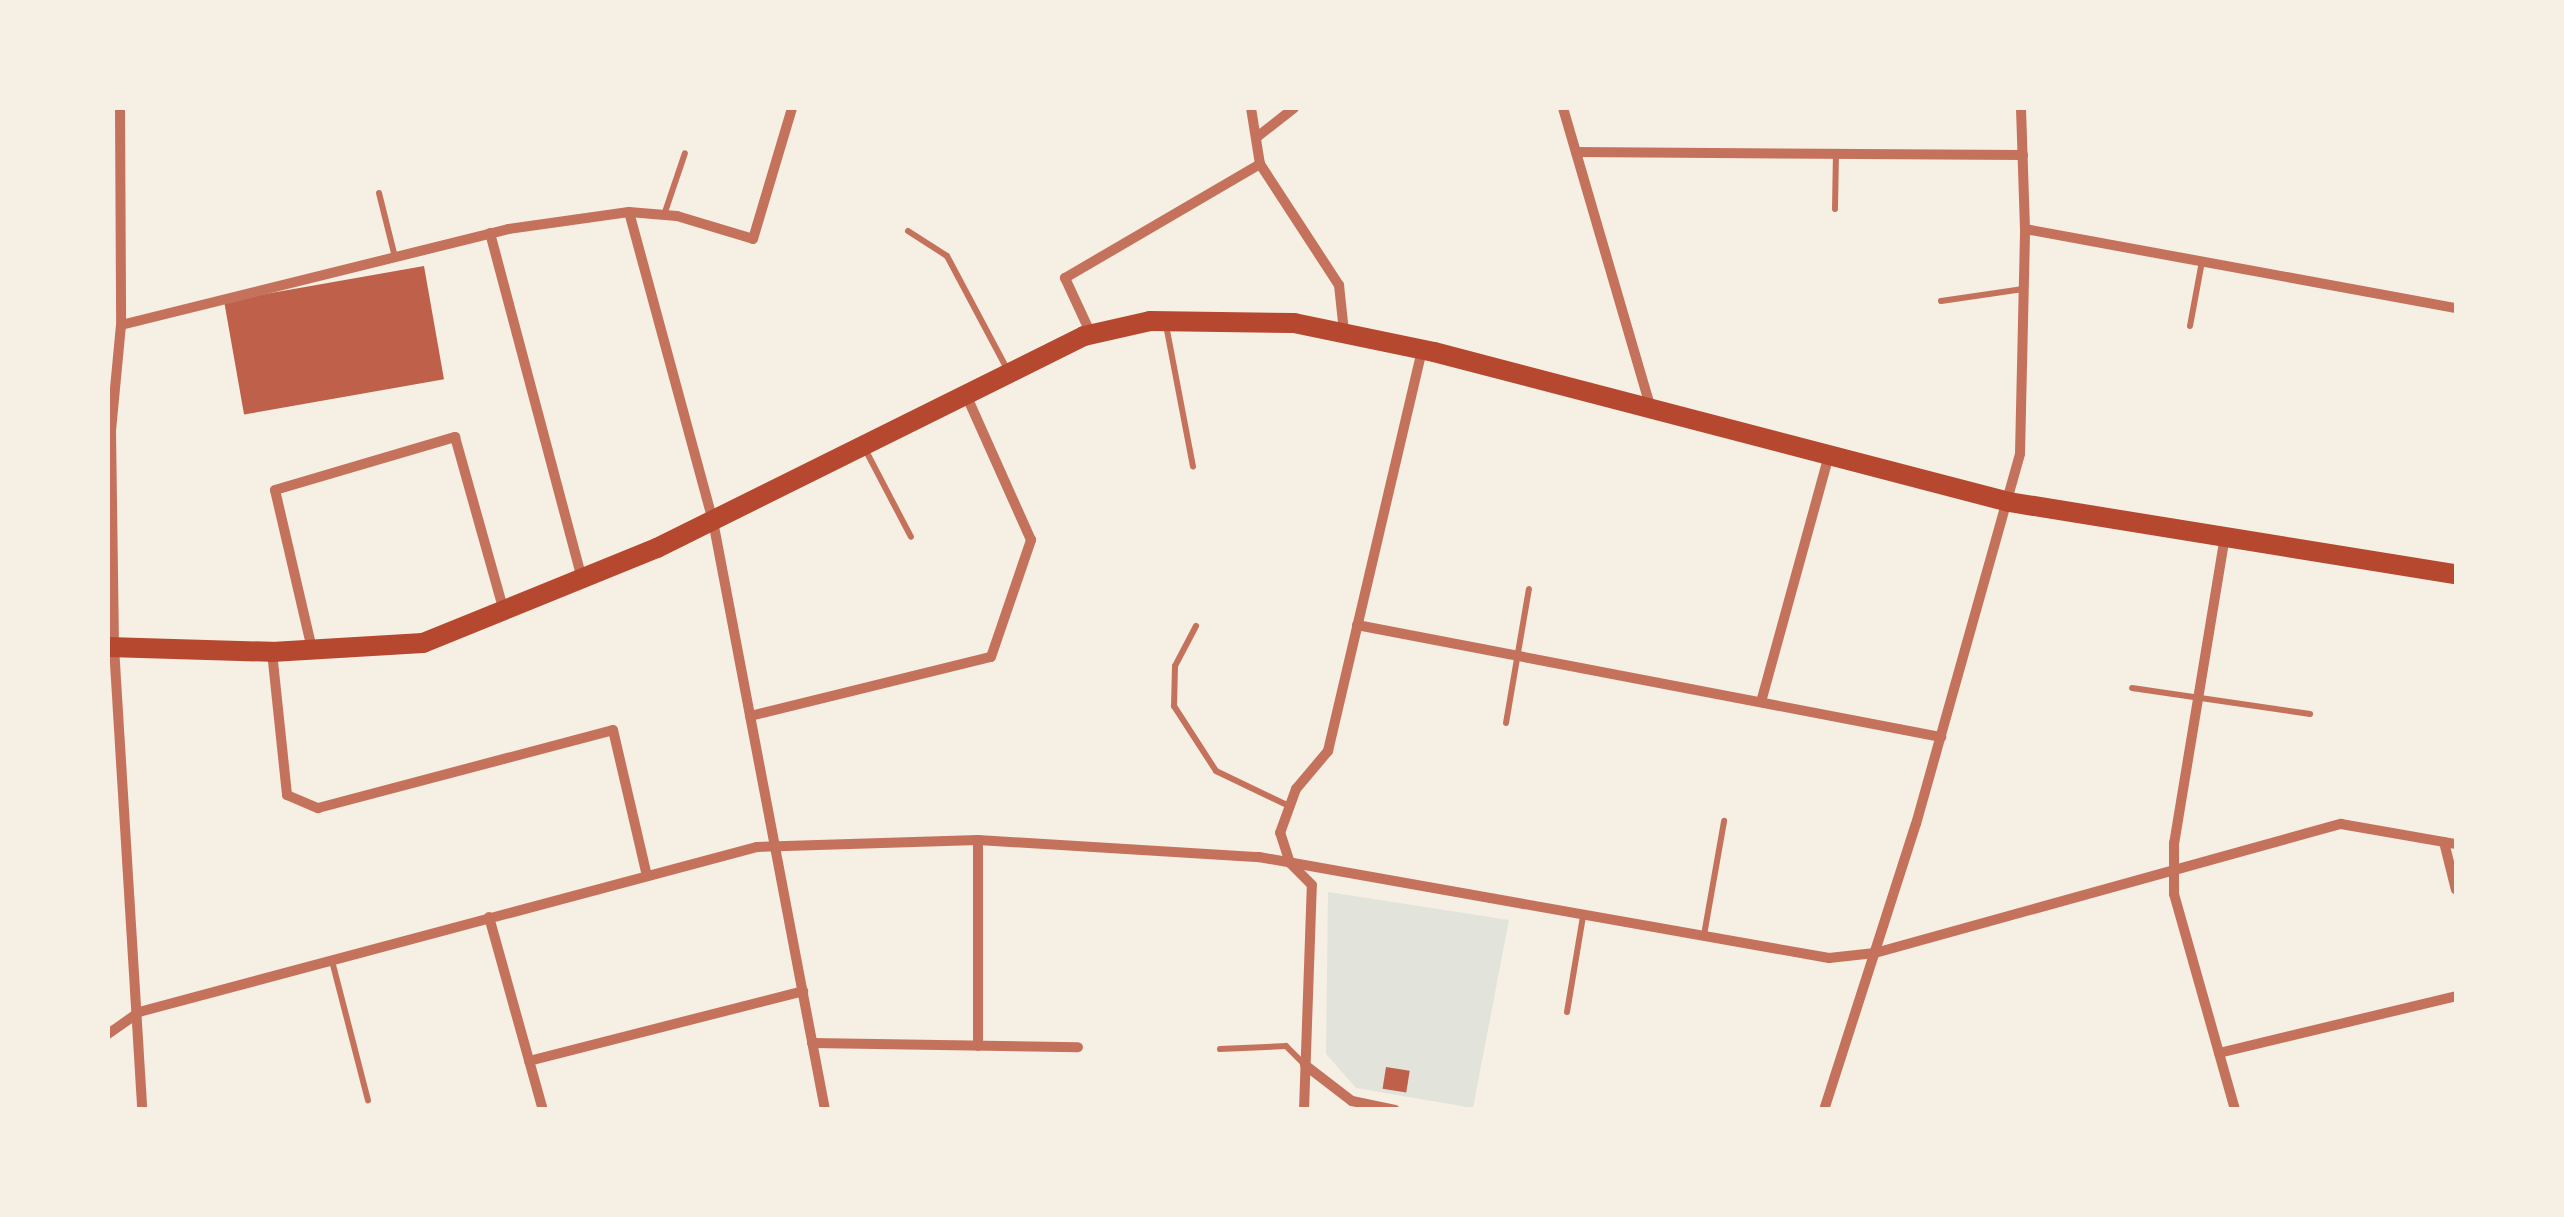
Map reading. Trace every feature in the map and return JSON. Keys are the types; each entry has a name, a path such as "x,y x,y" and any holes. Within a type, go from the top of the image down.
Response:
{"main road":[{"path":"111,647 272,652 423,643 582,579 713,520 1092,334 1165,321 1294,323 1422,350 2009,502 2456,574"}],"street":[{"path":"120,108 121,324 109,430 111,647 139,1012 142,1110"},
{"path":"121,324 490,233 629,212 664,214 753,238 792,108"},
{"path":"1251,108 1260,164 1340,285 1344,333"},
{"path":"1257,137 1294,108"},
{"path":"1564,108 1651,408"},
{"path":"1824,1110 1941,737 2020,454 2025,229 2021,108"},
{"path":"1576,152 2022,155"},
{"path":"1092,334 1065,278 1260,164"},
{"path":"629,212 713,520 825,1110"},
{"path":"2025,229 2456,308"},
{"path":"490,233 582,579"},
{"path":"1304,1110 1312,885 1290,862 1280,832 1296,789 1328,751 1422,350"},
{"path":"750,716 991,657 1031,540 966,395"},
{"path":"312,650 275,490 455,437 504,611"},
{"path":"1760,702 1829,455"},
{"path":"2225,536 2174,843 2174,894 2235,1110"},
{"path":"1357,625 1941,737"},
{"path":"272,652 287,795 318,808 613,730 647,876"},
{"path":"108,1034 139,1012 489,917 775,846 978,840 1290,862 1829,958 1874,953 2341,824 2450,843 2456,890"},
{"path":"978,840 978,1046"},
{"path":"489,917 543,1110"},
{"path":"529,1061 802,991"},
{"path":"2219,1053 2456,996"},
{"path":"812,1043 1078,1047"},
{"path":"1305,1065 1352,1102 1395,1110"}],"lane":[{"path":"664,214 684,152"},
{"path":"1835,209 1836,154"},
{"path":"379,193 395,257"},
{"path":"908,232 947,256 1009,374"},
{"path":"2190,326 2202,261"},
{"path":"1941,300 2023,290"},
{"path":"1165,321 1193,466"},
{"path":"863,446 910,537"},
{"path":"1506,723 1529,589"},
{"path":"1196,626 1175,666 1174,706 1216,771 1289,806"},
{"path":"2132,688 2310,714"},
{"path":"1704,936 1724,821"},
{"path":"1568,1012 1582,916"},
{"path":"331,959 368,1100"},
{"path":"1220,1049 1286,1046 1305,1065"}],"shaded area":[{"path":"1328,892 1509,920 1473,1108 1356,1088 1326,1054"}],"building":[{"path":"424,266 444,379 244,415 224,301"},
{"path":"1386,1067 1410,1071 1406,1092 1383,1089"}]}
